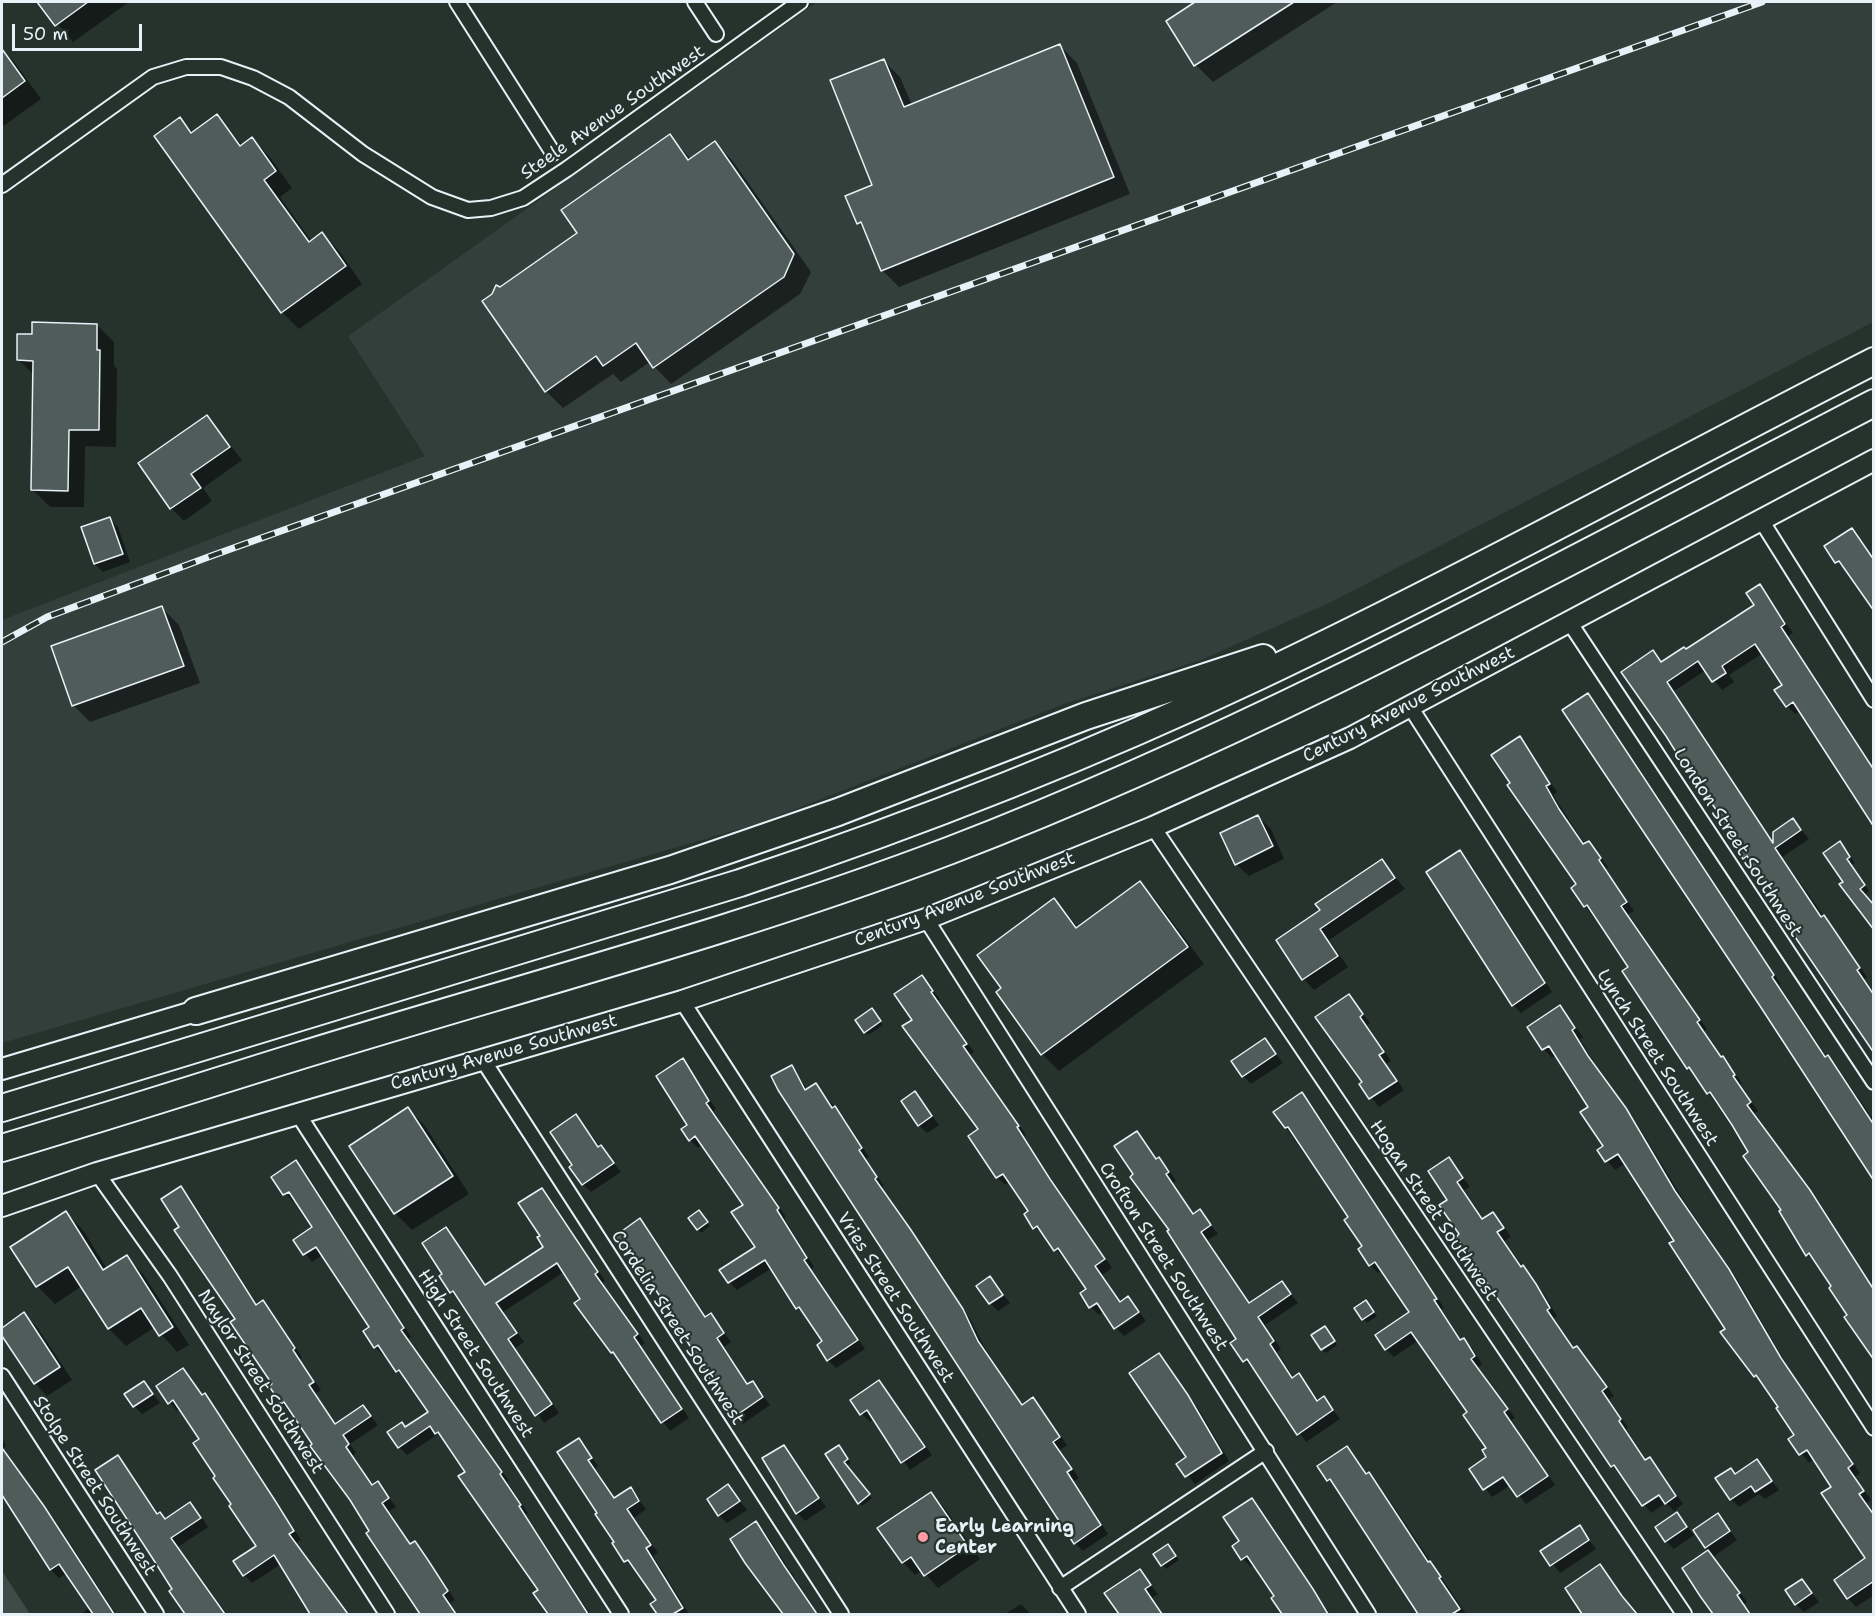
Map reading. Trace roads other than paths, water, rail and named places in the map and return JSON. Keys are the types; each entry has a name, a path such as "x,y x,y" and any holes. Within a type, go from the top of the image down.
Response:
{"highway":[{"path":"2,1107 227,1037 625,920 852,846 992,793 1164,720 1362,625 1874,361"},
{"path":"2,1148 303,1055 674,945 811,900 962,845 1182,753 1320,688 1478,610 1874,403"},
{"path":"196,1011 670,870 838,812 1086,716 1362,625"}],"street":[{"path":"457,2 553,153"},
{"path":"694,2 716,34"},
{"name":"Steele Avenue Southwest","path":"2,184 153,76 186,68 221,67 253,78 289,97 363,154 432,197 468,210 490,208 523,198 567,169 800,2"},
{"name":"Century Avenue Southwest","path":"2,1206 98,1173 682,1001 926,919 1153,827 1410,708 1874,460"},
{"path":"1761,520 1874,700"},
{"name":"London Street Southwest","path":"1570,623 1874,1082"},
{"name":"Lynch Street Southwest","path":"1410,708 1874,1428"},
{"name":"Hogan Street Southwest","path":"1153,827 1684,1614"},
{"name":"Crofton Street Southwest","path":"926,919 1368,1614"},
{"name":"Vries Street Southwest","path":"682,1001 1078,1614"},
{"path":"2,1069 196,1011"},
{"name":"Cordelia Street Southwest","path":"483,1060 841,1614"},
{"name":"High Street Southwest","path":"298,1114 621,1614"},
{"name":"Naylor Street Southwest","path":"98,1173 170,1276 387,1614"},
{"name":"Stolpe Street Southwest","path":"2,1377 156,1614"},
{"path":"1060,1588 1266,1451"}],"railway":[{"path":"2,642 47,617 211,556 1762,2"}],"place":[{"name":"Early Learning Center","path":"923,1537"}]}
